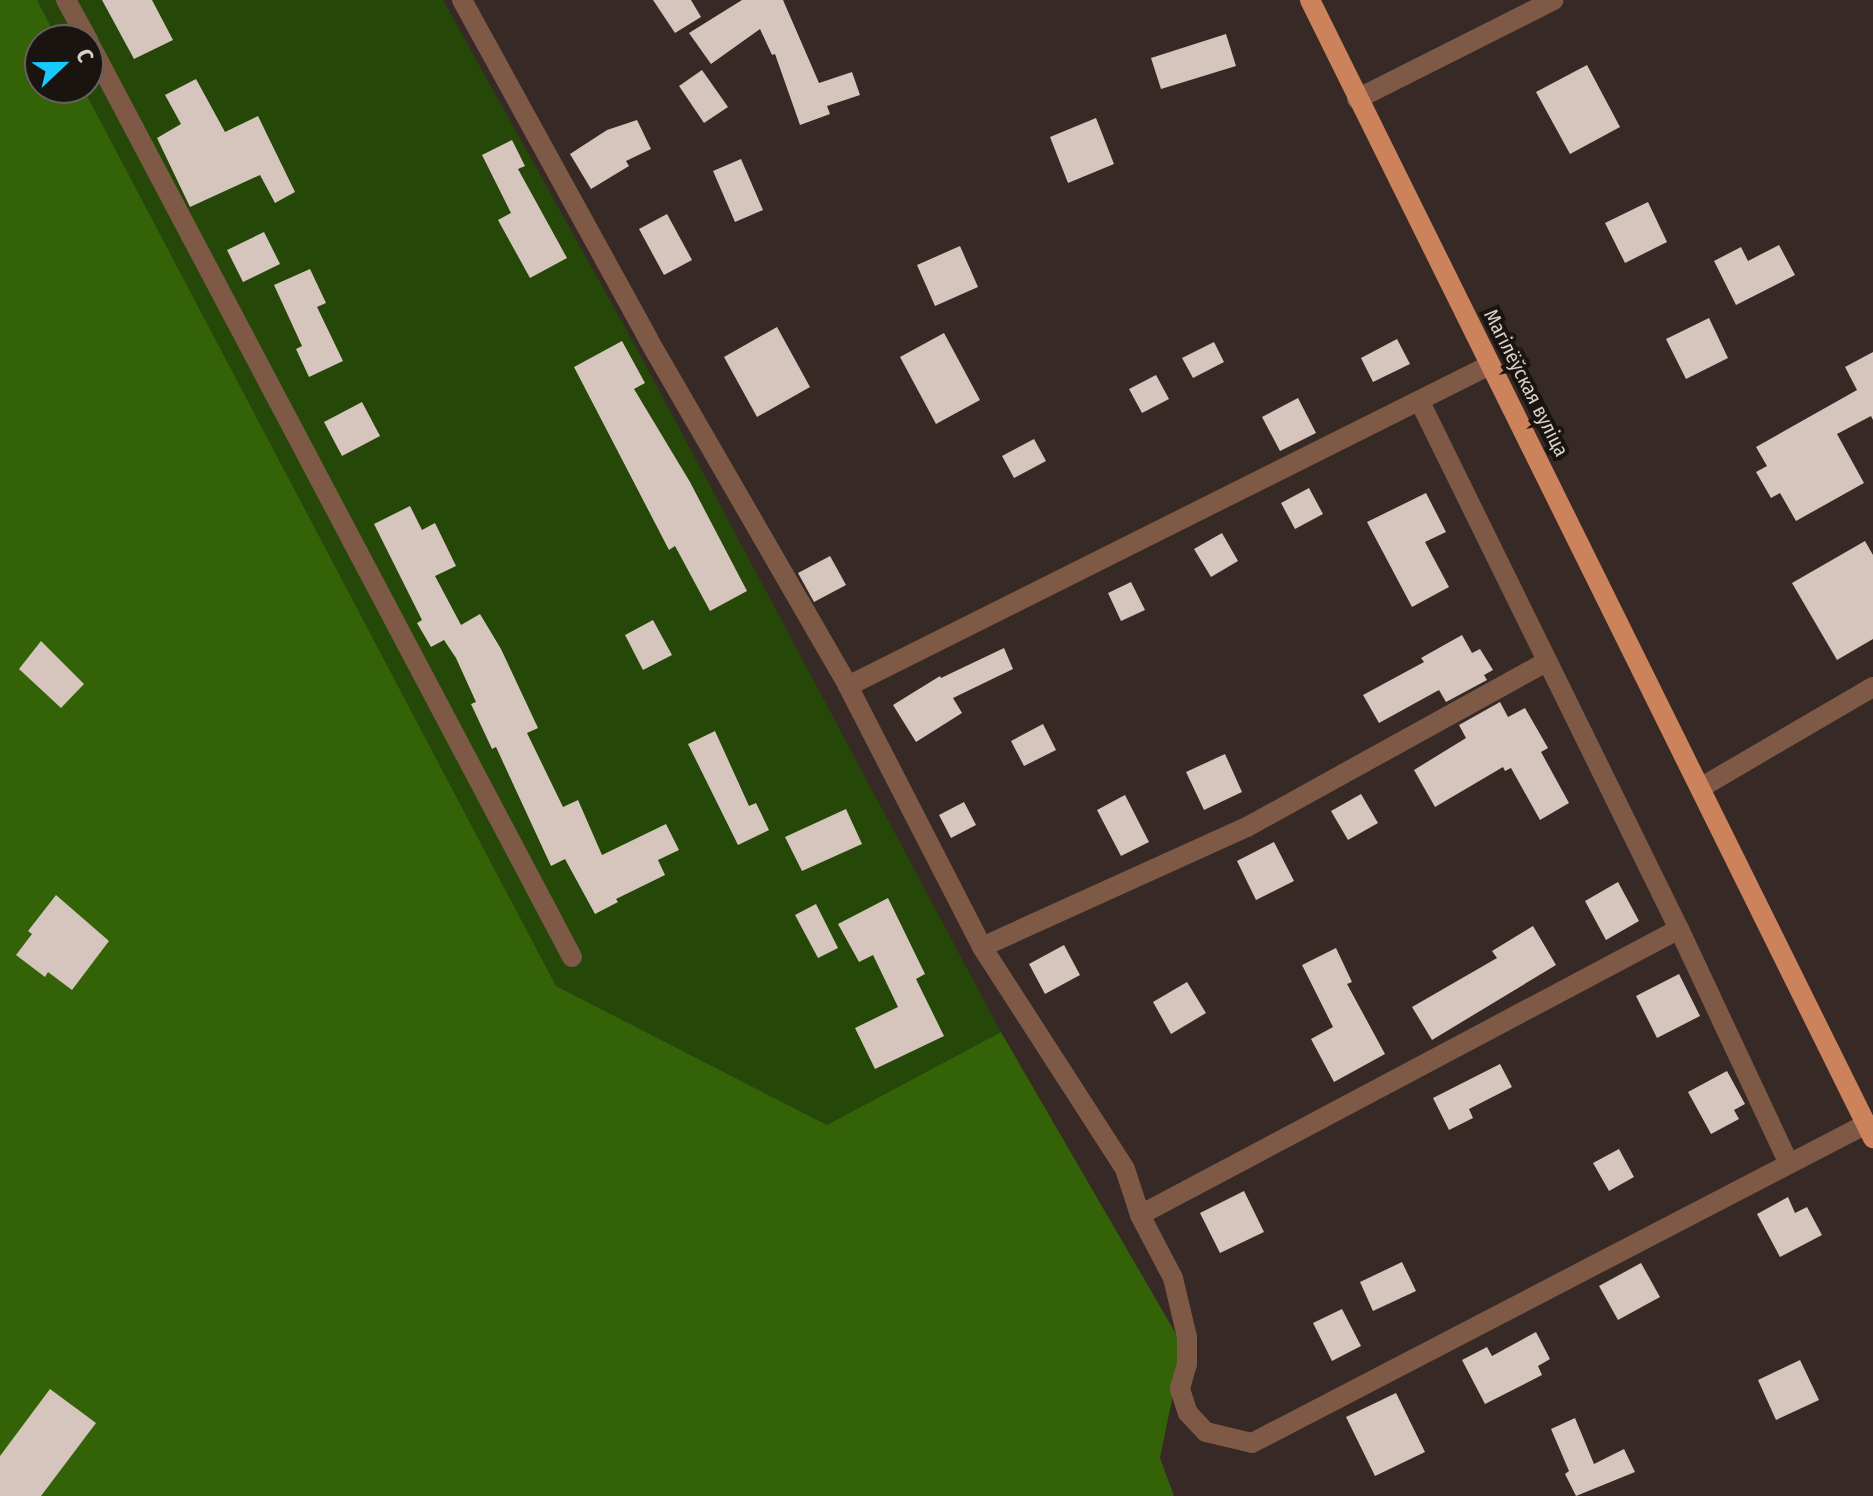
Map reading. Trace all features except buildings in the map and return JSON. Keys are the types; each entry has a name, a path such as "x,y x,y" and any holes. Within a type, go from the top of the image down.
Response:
{"main road":[{"name":"Магілёўская вуліца","path":"1310,0 1870,1131"}],"street":[{"path":"66,0 79,24"},
{"path":"462,0 648,339 848,686 982,947 1125,1169 1140,1215 1173,1278 1187,1337 1187,1364 1180,1389 1188,1413 1206,1432 1252,1443 1789,1164 1870,1131"},
{"path":"1357,99 1554,0"},
{"path":"104,70 572,957"},
{"path":"848,686 1490,365"},
{"path":"1420,402 1679,929 1789,1164"},
{"path":"982,947 1247,827 1546,662"},
{"path":"1700,788 1873,687"},
{"path":"1140,1215 1679,929"}],"green space":[{"path":"0,0 37,0 50,24 24,24 24,104 91,104 556,986 827,1125 1001,1032 1183,1346 1160,1458 1174,1496 0,1496"},
{"path":"37,0 443,0 636,347 1001,1032 827,1125 556,986 91,104 104,104 104,24 50,24"}]}
